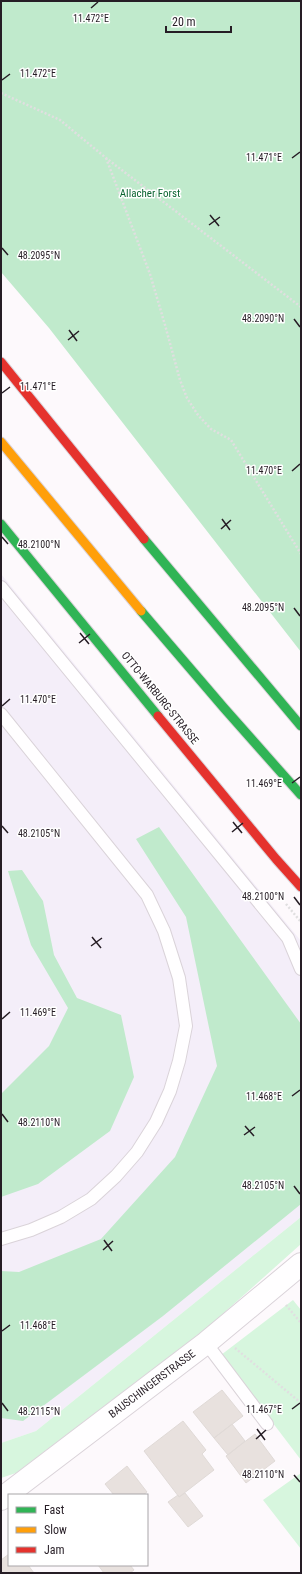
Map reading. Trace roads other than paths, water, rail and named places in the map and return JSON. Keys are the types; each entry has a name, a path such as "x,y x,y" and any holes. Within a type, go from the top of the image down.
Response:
{"main road":[{"path":"1,362 185,588 301,726"},
{"path":"1,442 186,666 254,745 301,795"},
{"name":"OTTO-WARBURG-STRASSE","path":"1,524 276,859 301,887"}],"street":[{"name":"BAUSCHINGERSTRASSE","path":"1,1499 206,1343 301,1264"}],"lane":[{"path":"1,587 288,938 301,969"},
{"path":"1,714 147,895 164,931 179,978 186,1026 179,1061 170,1091 156,1122 137,1152 116,1176 91,1199 61,1217 30,1230 1,1239"},
{"path":"206,1343 267,1424"}],"park label":[{"name":"Allacher Forst","path":"150,193"}]}
